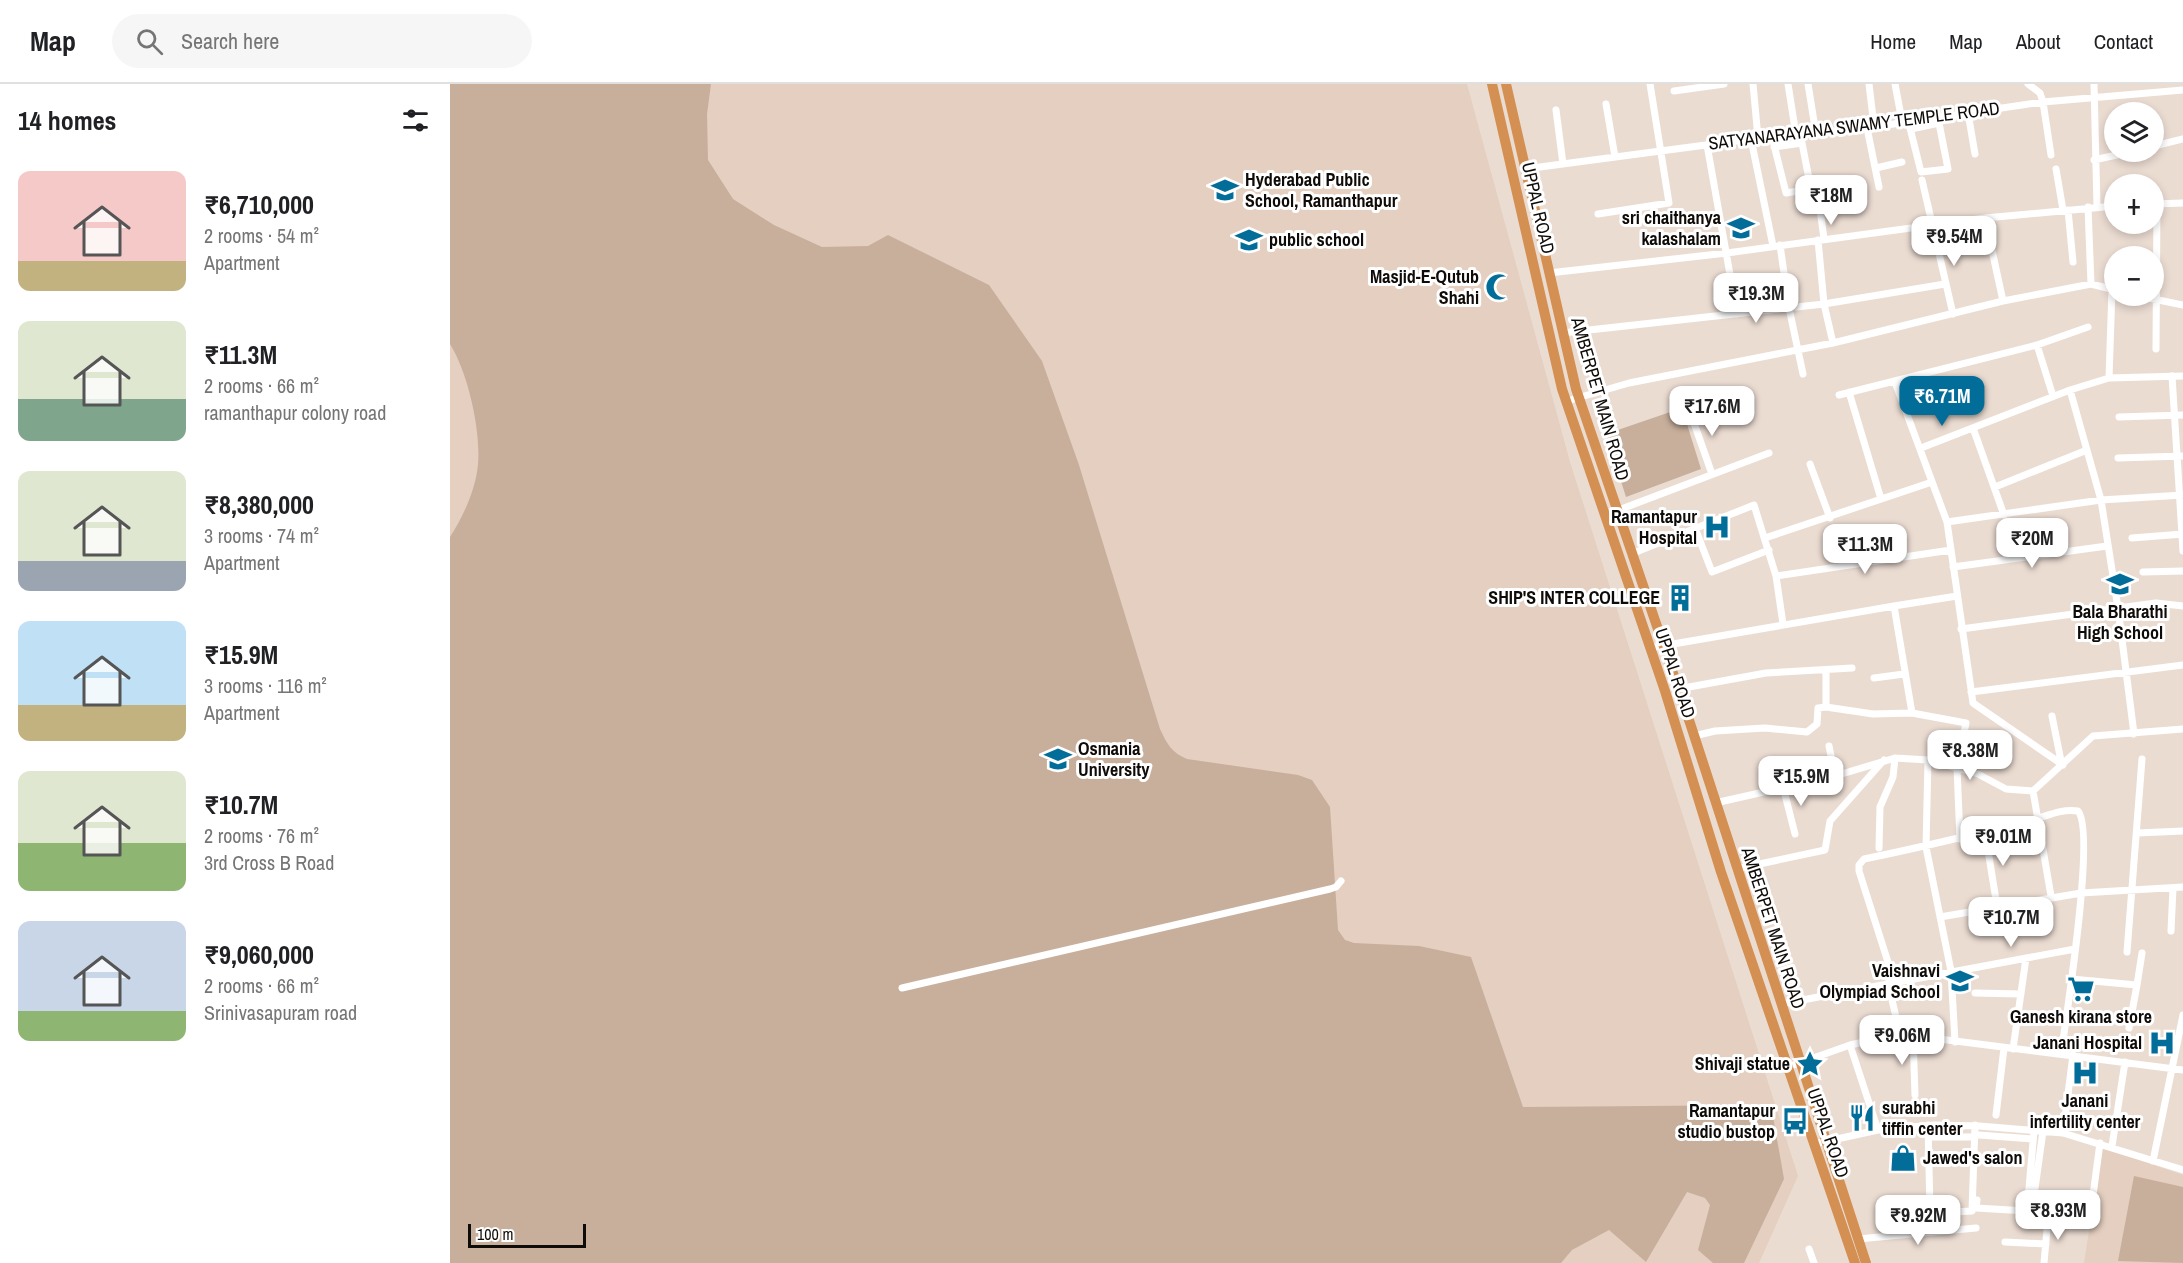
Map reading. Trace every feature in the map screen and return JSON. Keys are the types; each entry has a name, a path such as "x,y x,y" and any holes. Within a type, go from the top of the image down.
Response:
{"highway":[{"name":"UPPAL ROAD","path":"1492,84 1567,401 1650,648 1721,872 1856,1263"},
{"name":"AMBERPET MAIN ROAD","path":"1506,84 1562,333 1579,397 1694,736 1866,1263"}],"street":[{"path":"1598,214 1669,203 1650,84"},
{"path":"1674,91 1703,85 1724,84"},
{"path":"1753,84 1754,138 1803,374"},
{"path":"1788,84 1796,135"},
{"path":"1808,84 1816,134"},
{"path":"1869,84 1871,127 1879,187"},
{"path":"1895,84 1901,116 1908,120 1923,173 1948,169 1939,123 1911,129"},
{"path":"2028,84 2040,93 2043,102 2051,155"},
{"path":"2094,84 2094,160 2097,207"},
{"path":"2147,95 2148,84"},
{"name":"SATYANARAYANA SWAMY TEMPLE ROAD","path":"1525,169 1754,138 1816,134 1871,127 2043,102 2147,95 2183,90"},
{"path":"1606,104 1615,157"},
{"path":"1556,110 1563,164"},
{"path":"1968,112 1975,154"},
{"path":"1772,137 1774,147 1786,194 1811,189 1802,143 1774,147"},
{"path":"2164,144 2183,139"},
{"path":"1707,145 1737,314"},
{"path":"2094,160 2104,158"},
{"path":"1876,168 1902,162"},
{"path":"2056,169 2066,210 2073,262"},
{"path":"1922,180 1953,314"},
{"path":"1818,194 1824,304 1833,343"},
{"path":"2164,204 2183,203"},
{"path":"2088,207 2091,284"},
{"path":"1549,273 1727,253 1985,218 2104,207"},
{"path":"1985,218 2003,301"},
{"path":"1562,333 1824,304 1945,284"},
{"path":"1567,401 1629,383 1833,343 2003,301 2091,284 2104,287"},
{"path":"2164,301 2183,305"},
{"path":"2109,378 2112,306"},
{"path":"2156,306 2156,349"},
{"path":"1839,395 2037,345 2088,327"},
{"path":"2037,345 2053,396"},
{"path":"2172,376 2179,415 2183,551"},
{"path":"1921,448 2053,396 2109,378 2183,376"},
{"path":"1895,382 1947,522 1973,703 1979,710 2062,763"},
{"path":"2070,390 2101,500 2134,734"},
{"path":"1849,392 1881,499"},
{"path":"1689,409 1712,474"},
{"path":"2119,417 2179,415"},
{"path":"1973,428 2004,515"},
{"path":"1995,487 2087,450"},
{"path":"1616,511 1769,453"},
{"path":"2118,458 2181,457"},
{"path":"1810,465 1830,518"},
{"path":"1765,538 1932,482"},
{"path":"1947,522 2101,500 2182,495"},
{"path":"1631,554 1755,505 1776,576 1783,624"},
{"path":"1695,528 1712,572 1769,550"},
{"path":"2132,537 2182,534"},
{"path":"1953,567 2108,546"},
{"path":"1776,576 1951,550"},
{"path":"2143,572 2183,571"},
{"path":"1650,648 1957,596"},
{"path":"1961,629 2156,603 2183,606"},
{"path":"1894,606 1912,714"},
{"path":"1971,692 2183,665"},
{"path":"1678,689 1766,673 1852,668"},
{"path":"1826,670 1826,707"},
{"path":"1874,678 1904,674"},
{"path":"1694,736 1715,731 1765,728 1807,732 1817,724 1818,708 1826,707 1873,714 1912,714 1966,723 1957,768 1960,839"},
{"path":"2052,716 2062,763"},
{"path":"1715,802 1835,776 1895,758 1928,760 1978,774 2006,789 2033,791 2093,736 2134,734 2164,728 2183,729"},
{"path":"1829,746 1835,776"},
{"path":"1879,848 1881,804 1893,777 1895,758"},
{"path":"2127,952 2142,759"},
{"path":"1736,869 1825,850 1830,821 1884,760"},
{"path":"1928,760 1926,847 1952,971 1955,1042"},
{"path":"1783,787 1795,834"},
{"path":"2033,791 2051,896"},
{"path":"1900,1034 1891,982 1859,865 1864,859 1960,839 2038,819 2059,811 2070,810 2081,815 2081,893 2061,1054"},
{"path":"2137,833 2183,831"},
{"path":"1985,832 1997,906"},
{"path":"902,988 1330,889 1336,887 1341,881"},
{"path":"1940,917 2051,896 2183,887"},
{"path":"2171,931 2173,888"},
{"path":"1781,1004 2075,949"},
{"path":"2129,1028 2142,953"},
{"path":"2013,1049 2026,958"},
{"path":"2071,980 2137,985"},
{"path":"1975,993 2021,994"},
{"path":"2153,1161 2183,1015"},
{"path":"1788,1067 1850,1045 1900,1034 2183,1070"},
{"path":"1913,1035 1915,1095"},
{"path":"1850,1045 1878,1130"},
{"path":"1996,1114 2004,1048"},
{"path":"2063,1133 2073,1055"},
{"path":"2112,1146 2125,1062"},
{"path":"1928,1125 1930,1210 1933,1213 1972,1210 1977,1136"},
{"path":"1814,1144 1878,1130 1928,1125 1977,1126 2063,1133 2112,1146 2183,1170"},
{"path":"1977,1126 1976,1208 1985,1209 2027,1211 2034,1131"},
{"path":"2043,1131 2032,1210 2090,1218 2100,1143"},
{"path":"1928,1137 1977,1136 2033,1139"},
{"path":"2044,1263 2048,1218"},
{"path":"1858,1239 1976,1228"},
{"path":"2005,1242 2046,1244"},
{"path":"1809,1249 1814,1263"}],"shaded area":[{"name":"Osmania University","path":"450,84 1467,84 1570,462 1798,1176 1759,1263 450,1263"},
{"name":"Osmania University","path":"450,84 711,84 707,114 708,160 733,199 774,225 822,247 868,246 888,235 989,285 1042,361 1079,465 1160,729 1170,747 1187,759 1298,775 1312,780 1330,807 1338,930 1345,940 1354,943 1419,946 1471,957 1523,1107 1771,1105 1784,1179 1744,1263 1713,1263 1698,1250 1710,1205 1705,1198 1687,1192 1646,1262 1609,1230 1572,1250 1561,1263 450,1263 450,537 472,493 477,473 478,450 475,419 468,386 450,344"},
{"path":"1682,408 1701,469 1626,497 1606,434"},
{"path":"2102,1147 2183,1175 2183,1263 2084,1263"},
{"path":"2134,1176 2183,1187 2183,1263 2118,1261"}],"place":[{"name":"Hyderabad Public School, Ramanthapur","path":"1225,190"},
{"name":"sri chaithanya kalashalam","path":"1741,228"},
{"name":"public school","path":"1249,240"},
{"name":"Masjid-E-Qutub Shahi","path":"1499,287"},
{"name":"Ramantapur Hospital","path":"1717,527"},
{"name":"Bala Bharathi High School","path":"2120,584"},
{"name":"SHIP'S INTER COLLEGE","path":"1680,598"},
{"name":"Osmania University","path":"1058,759"},
{"name":"Vaishnavi Olympiad School","path":"1960,981"},
{"name":"Ganesh kirana store","path":"2081,989"},
{"name":"Janani Hospital","path":"2162,1043"},
{"name":"Shivaji statue","path":"1810,1064"},
{"name":"Janani infertility center","path":"2085,1073"},
{"name":"surabhi tiffin center","path":"1862,1118"},
{"name":"Ramantapur studio bustop","path":"1795,1121"},
{"name":"Jawed's salon","path":"1903,1158"}]}
